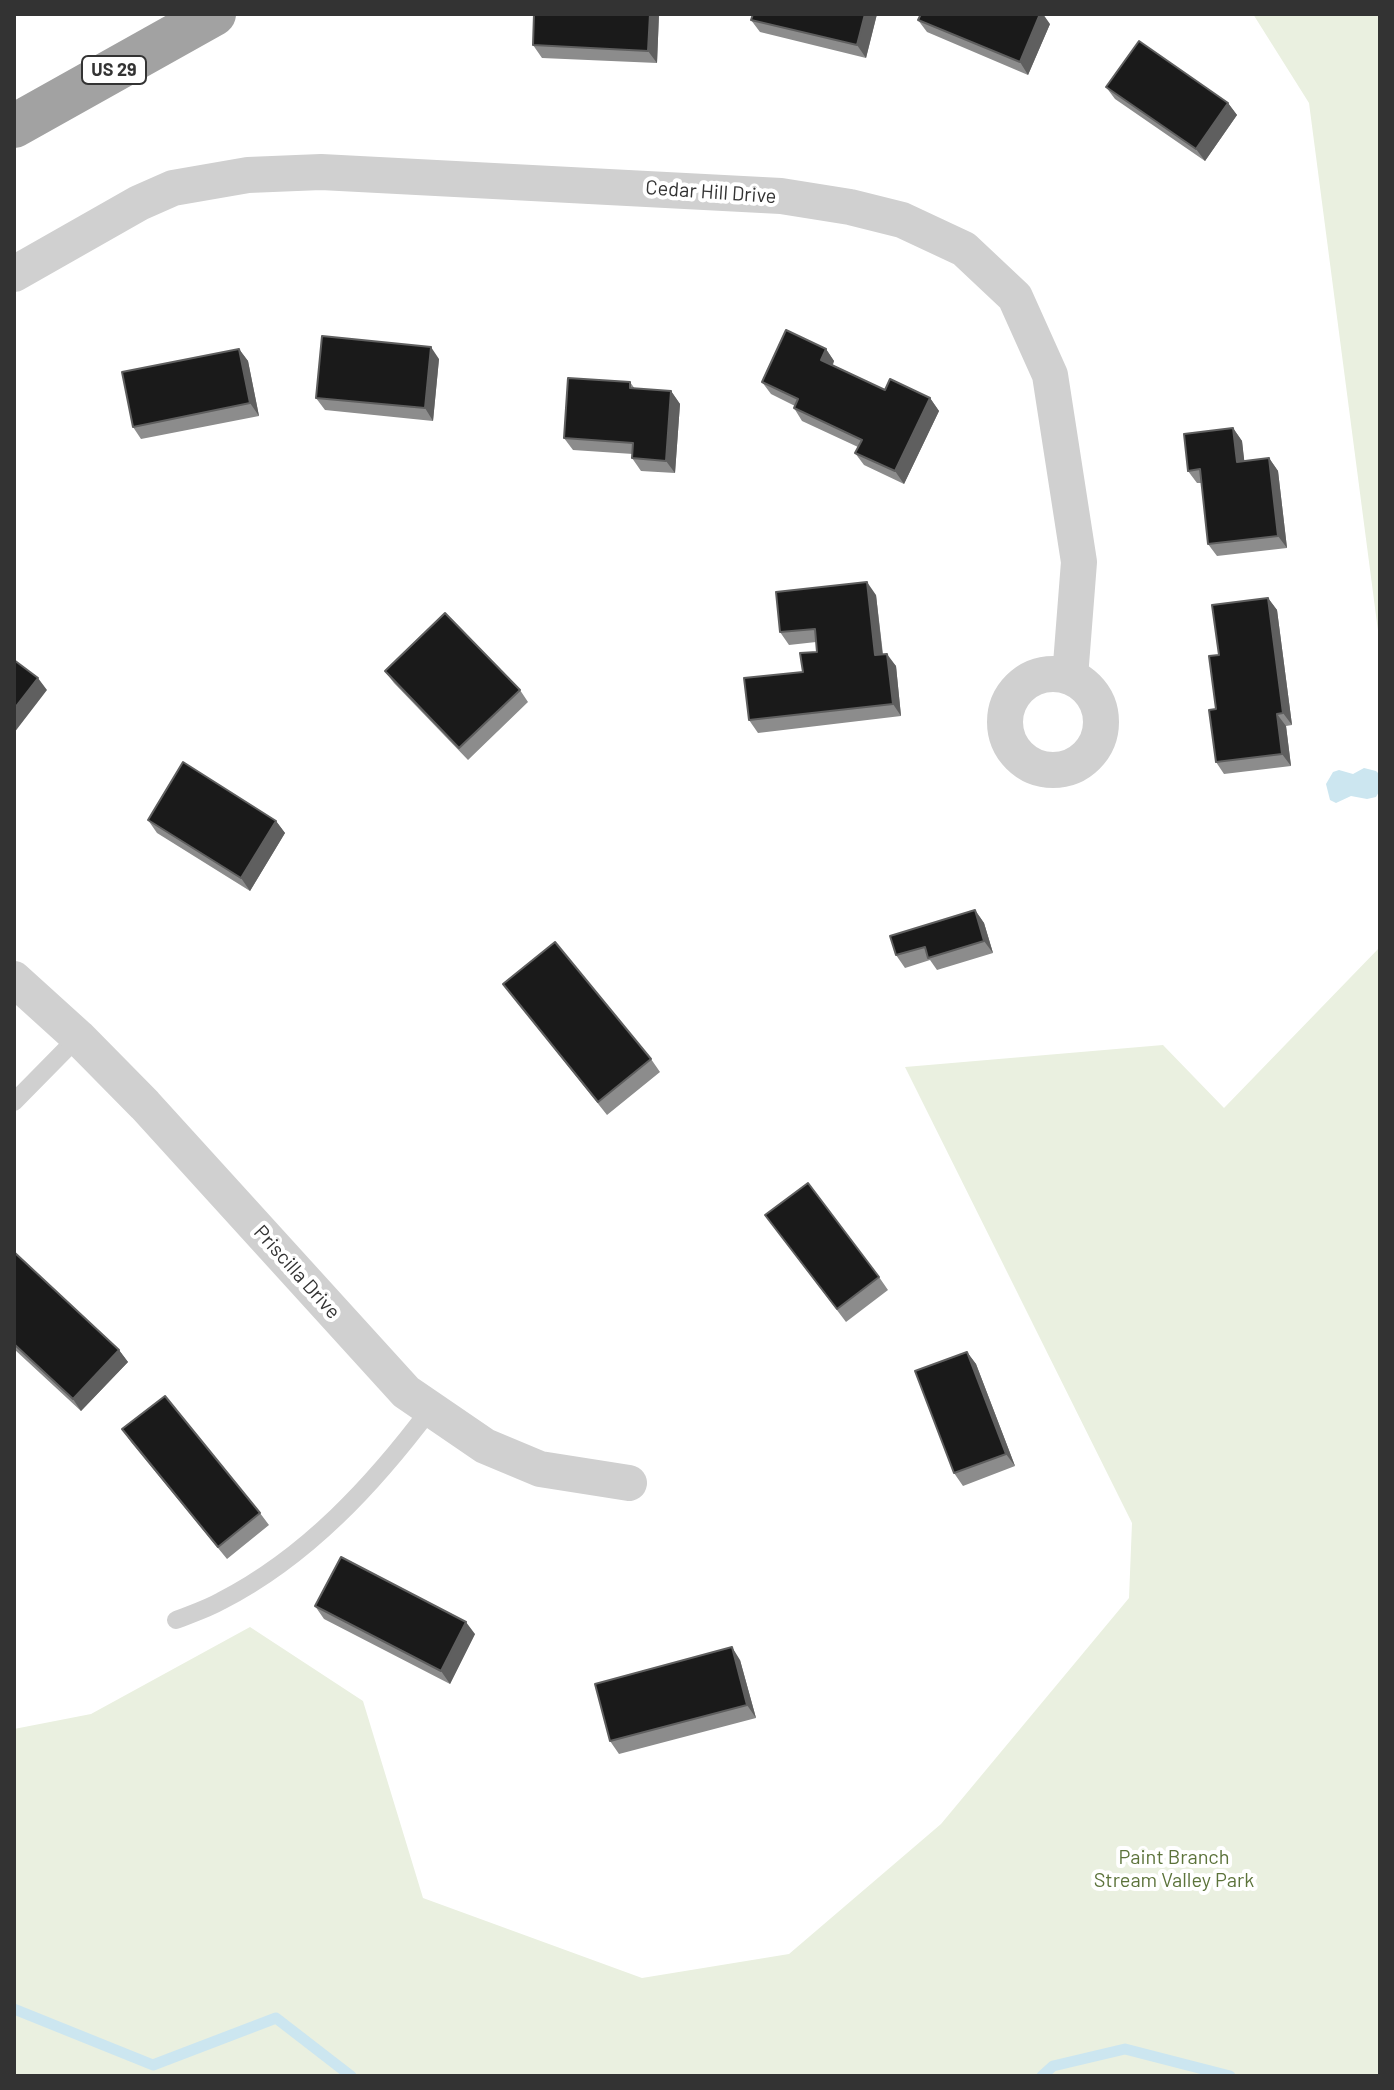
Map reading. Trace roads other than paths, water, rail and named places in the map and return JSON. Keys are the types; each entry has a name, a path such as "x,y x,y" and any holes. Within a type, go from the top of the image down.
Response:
{"highway":[{"name":"US 29","path":"14,126 214,14"}],"street":[{"name":"Cedar Hill Drive","path":"14,274 139,203 173,188 278,172 781,196 850,207 902,220 964,249 1015,297 1050,375 1079,562 1070,677"},
{"name":"Priscilla Drive","path":"14,979 78,1037 145,1105 406,1392 485,1446 540,1469 629,1483"}],"lane":[{"path":"14,1102 78,1037"},
{"path":"176,1620 220,1602 311,1539 356,1500 431,1408"}],"water":[{"path":"1364,768 1380,775 1380,790 1376,797 1351,796 1336,803 1330,800 1326,784 1333,772 1339,770 1353,774"}],"waterway":[{"path":"14,2009 153,2065 276,2018 351,2076"},
{"path":"1042,2076 1053,2066 1125,2049 1230,2076"}],"park label":[{"name":"Paint Branch Stream Valley Park","path":"1174,1868"}]}
